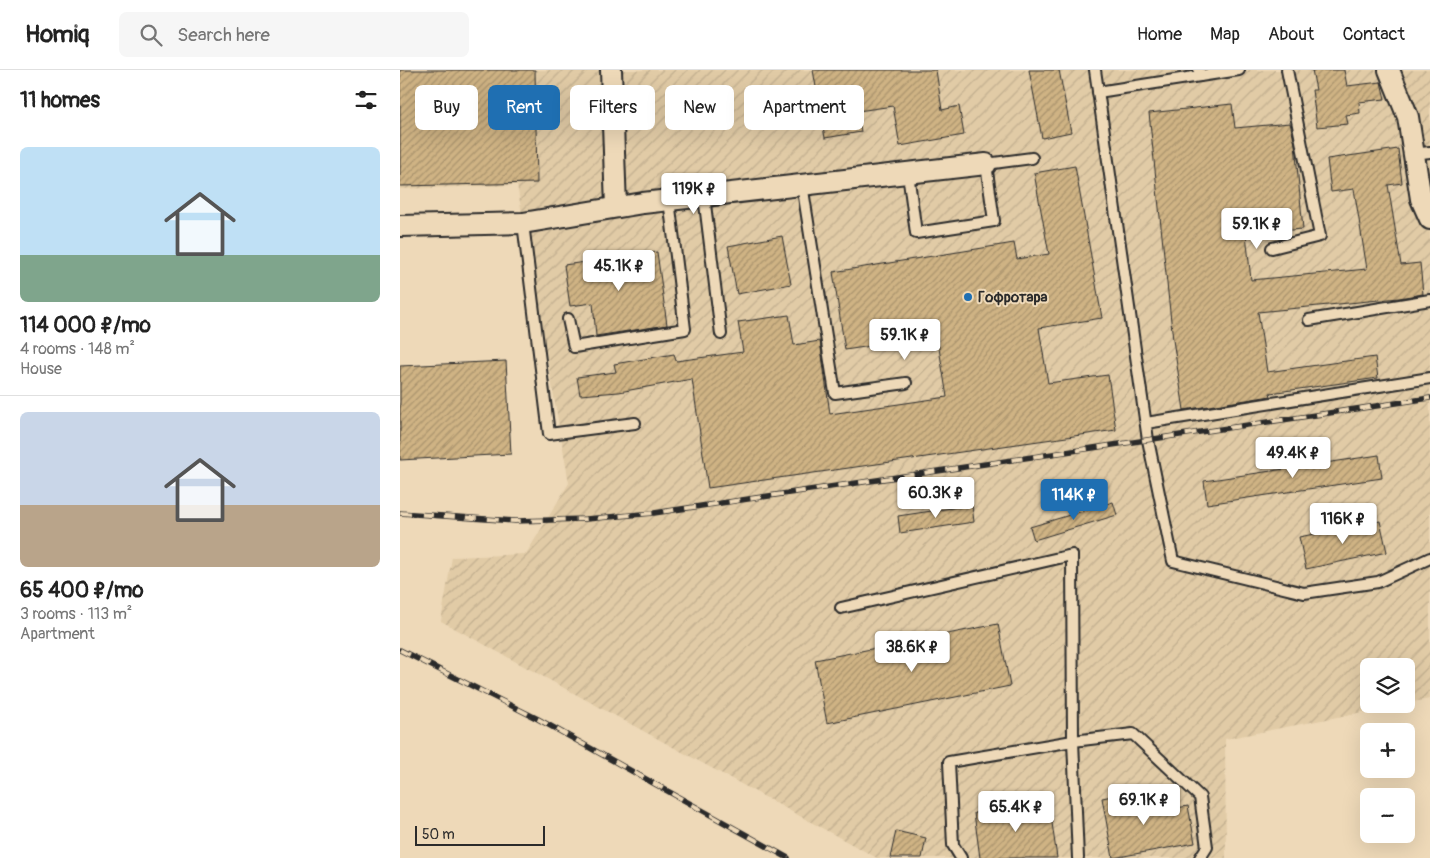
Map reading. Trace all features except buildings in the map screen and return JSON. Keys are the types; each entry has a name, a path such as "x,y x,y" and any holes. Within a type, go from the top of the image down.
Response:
{"street":[{"path":"611,70 616,207"},
{"path":"1389,70 1422,153 1421,198 1430,219"},
{"path":"400,226 524,223 669,200 986,164"}],"lane":[{"path":"1095,70 1146,423 1173,561 1304,593 1378,582 1430,558"},
{"path":"1098,92 1199,73 1239,70"},
{"path":"1272,248 1320,236 1286,70"},
{"path":"908,172 916,233 994,221 986,164 1032,158"},
{"path":"802,184 835,393 906,383"},
{"path":"704,196 721,334"},
{"path":"568,318 574,347 685,329 669,200"},
{"path":"524,223 548,434 635,423"},
{"path":"1309,320 1430,300"},
{"path":"1146,423 1430,378"},
{"path":"841,608 1072,555 1073,741 1078,858"},
{"path":"960,858 953,845 949,762 1073,741 1133,734 1200,797 1207,847 1200,858"}],"shaded area":[{"path":"400,70 1430,70 1430,699 1415,702 1415,658 1360,658 1360,713 1225,739 1226,858 877,858 441,621 452,557 526,554 569,483 517,185 400,189"}],"railway":[{"path":"400,513 515,521 586,519 654,513 1430,398"},
{"path":"400,650 538,719 788,858"}],"place":[{"name":"Гофротара","path":"968,297"}]}
